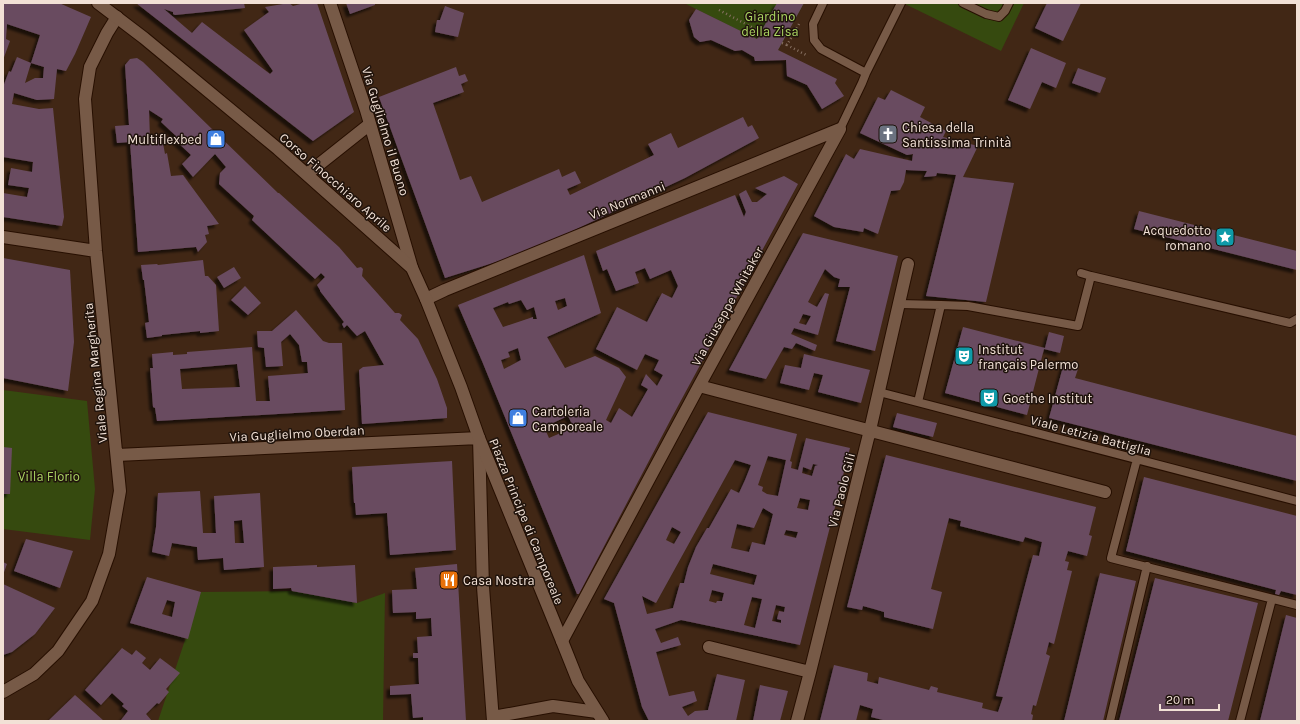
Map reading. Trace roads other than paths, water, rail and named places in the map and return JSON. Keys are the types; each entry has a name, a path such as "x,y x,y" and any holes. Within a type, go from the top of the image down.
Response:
{"street":[{"name":"Corso Finocchiaro Aprile","path":"98,3 307,174 412,268 426,299 479,438"},
{"name":"Via Guglielmo il Buono","path":"330,3 370,124 412,268"},
{"name":"Viale Regina Margherita","path":"3,692 34,674 58,651 92,601 109,554 120,491 96,251 85,99 90,67 117,17"},
{"path":"307,174 370,124"},
{"name":"Via Normanni","path":"426,299 444,290 840,129"},
{"name":"Via Giuseppe Whitaker","path":"562,641 699,386 840,129"},
{"path":"3,236 96,251"},
{"name":"Via Paolo Gili","path":"797,721 870,430 908,264"},
{"path":"699,386 1105,492"},
{"name":"Via Guglielmo Oberdan","path":"117,455 479,438"},
{"name":"Piazza Principe di Camporeale","path":"479,438 578,681 600,717"},
{"name":"Piazza Principe di Camporeale","path":"479,438 483,587 493,719 553,706 600,717"},
{"path":"709,647 810,672"}],"lane":[{"path":"823,3 813,24 814,40 821,49 866,73"},
{"name":"Via Giuseppe Whitaker","path":"840,129 901,3"},
{"path":"963,3 986,14 999,17 1005,11 1009,3"},
{"path":"1081,273 1290,323 1297,319"},
{"path":"899,304 968,306 1078,326 1091,276"},
{"path":"918,402 941,305"},
{"name":"Viale Letizia Battiglia","path":"879,392 1297,501"},
{"path":"1137,459 1111,558 1297,605"},
{"path":"1110,721 1147,566"},
{"path":"1240,721 1272,599"}],"place":[{"name":"Chiesa della Santissima Trinità","path":"888,134"},
{"name":"Multiflexbed","path":"216,139"},
{"name":"Acquedotto romano","path":"1225,237"},
{"name":"Institut français Palermo","path":"964,356"},
{"name":"Goethe Institut","path":"989,398"},
{"name":"Cartoleria Camporeale","path":"518,418"},
{"name":"Casa Nostra","path":"449,580"}],"park label":[{"name":"Giardino della Zisa","path":"770,24"},
{"name":"Villa Florio","path":"49,476"}]}
